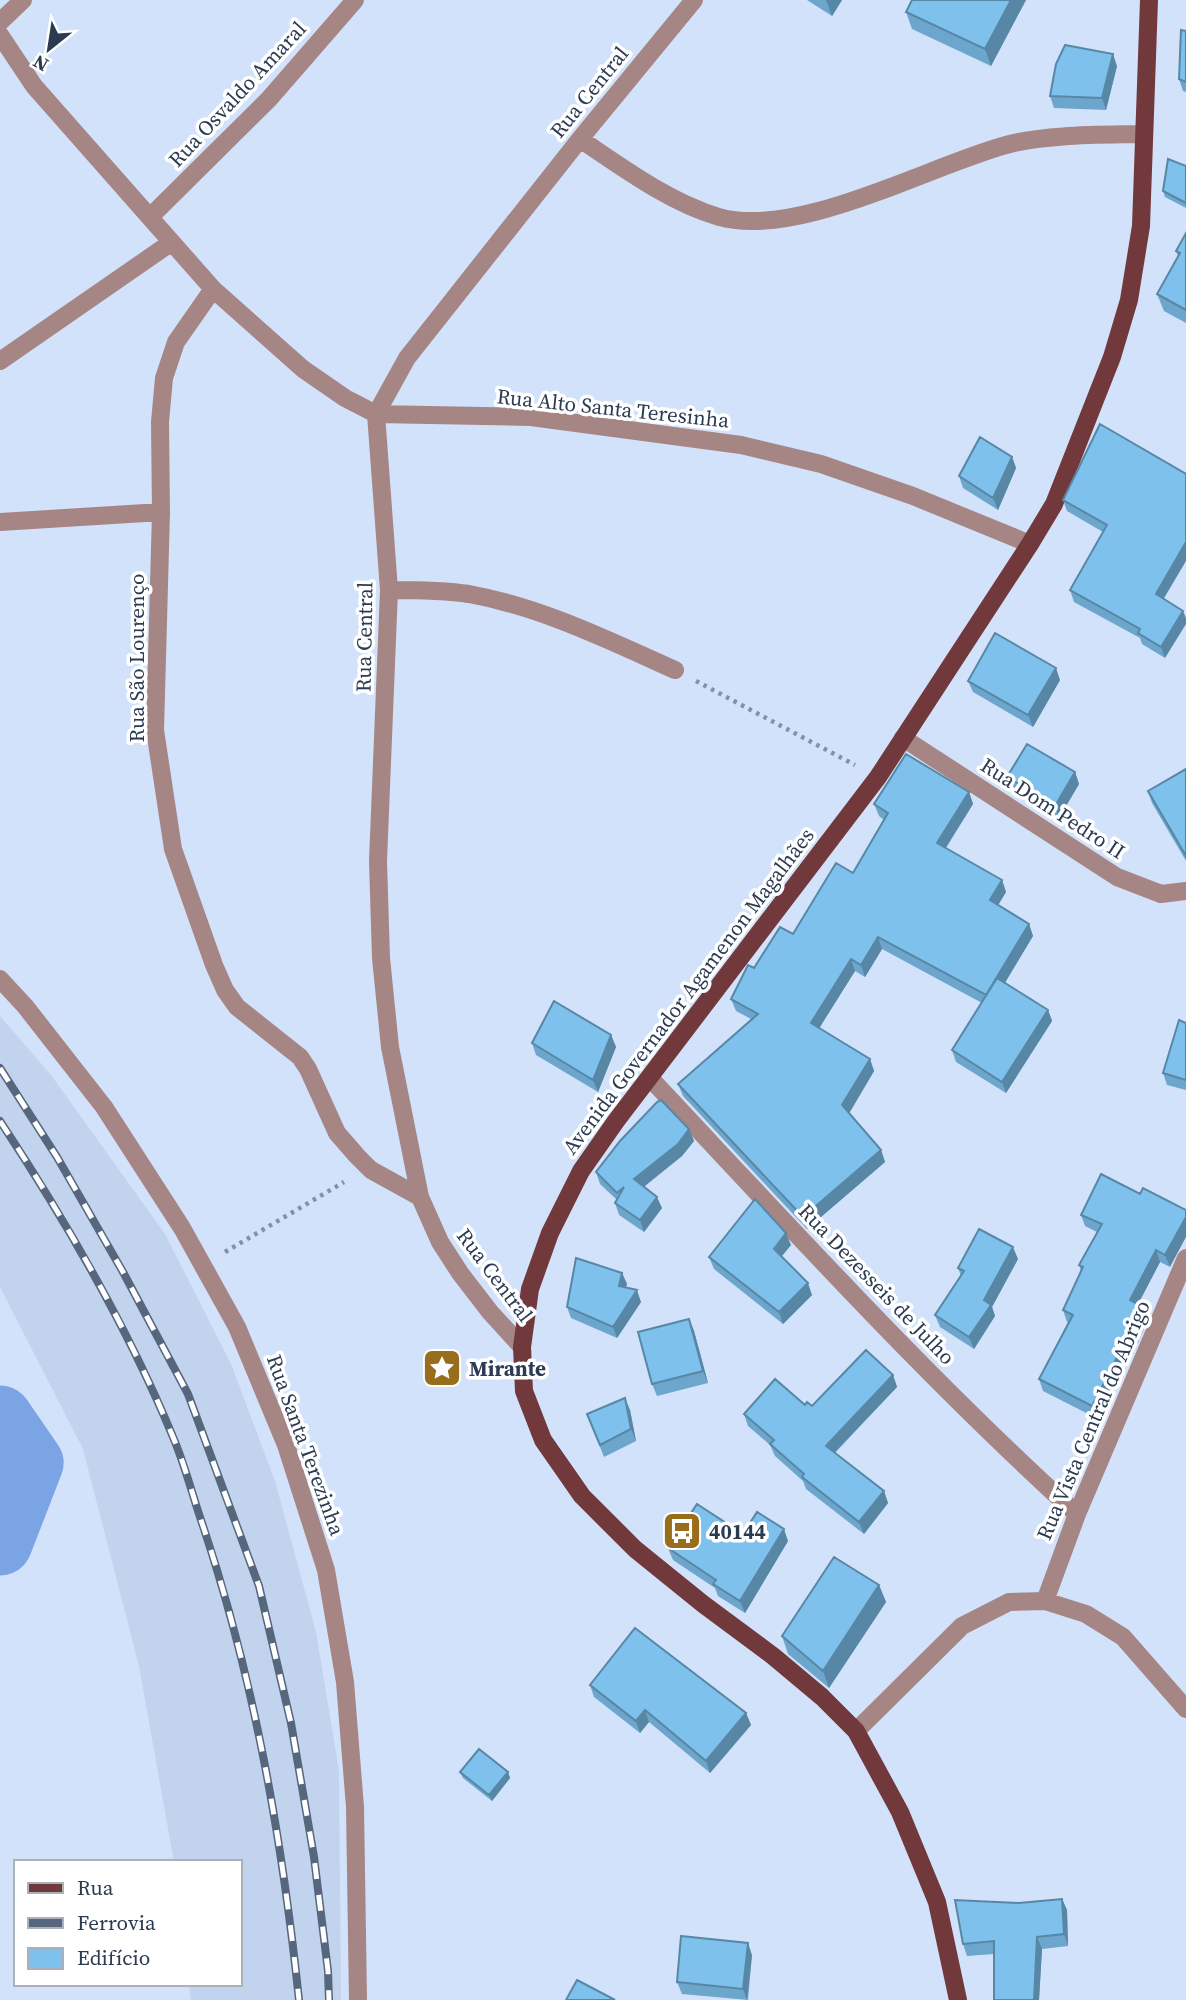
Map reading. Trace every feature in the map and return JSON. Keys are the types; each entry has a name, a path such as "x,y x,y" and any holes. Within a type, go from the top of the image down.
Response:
{"main road":[{"name":"Avenida Governador Agamenon Magalhães","path":"958,2000 937,1902 900,1812 856,1731 822,1697 773,1656 635,1549 582,1496 543,1440 524,1391 522,1347 530,1289 550,1233 580,1171 615,1121 878,777 1054,504 1112,357 1129,300 1141,226 1149,0"}],"street":[{"path":"0,22 23,0"},
{"name":"Rua Osvaldo Amaral","path":"150,217 269,99 355,0"},
{"name":"Rua Central","path":"522,1347 460,1273 440,1242 420,1198 390,1048 381,958 379,861 389,590 376,414 407,358 694,0"},
{"name":"Rua Alto Santa Teresinha","path":"0,34 34,86 213,289 303,369 345,398 376,414 531,418 741,445 821,464 887,487 1030,544"},
{"path":"580,139 637,177 682,201 720,217 755,222 795,218 1008,144 1073,136 1144,134"},
{"path":"0,361 172,242"},
{"name":"Rua São Lourenço","path":"213,289 176,342 164,378 160,422 161,512 155,730 173,849 199,927 225,990 237,1007 300,1057 337,1133 371,1170 420,1198"},
{"path":"0,522 161,512"},
{"path":"389,590 467,594 515,604 586,631 675,670"},
{"name":"Rua Dom Pedro II","path":"903,738 1116,877 1161,894 1186,891"},
{"name":"Rua Santa Terezinha","path":"0,979 25,1006 104,1107 182,1228 237,1327 281,1433 326,1570 345,1682 355,1807 358,2000"},
{"name":"Rua Dezesseis de Julho","path":"650,1078 899,1343 1024,1466 1077,1514"},
{"name":"Rua Vista Central do Abrigo","path":"1045,1601 1077,1514 1186,1258"},
{"path":"856,1731 962,1626 1009,1602 1045,1601 1086,1614 1124,1637 1186,1709"}],"path":[{"path":"675,670 878,777"},
{"path":"203,1266 345,1181 356,1187"}],"shaded area":[{"path":"0,1016 51,1075 165,1234 231,1364 275,1481 316,1632 339,1771 341,2000 191,2000 189,1986 242,1986 242,1860 174,1860 139,1666 83,1449 0,1287"}],"building":[{"path":"912,0 1011,0 985,49 906,12"},
{"path":"1181,30 1186,31 1186,82 1179,79"},
{"path":"1065,45 1113,54 1102,98 1050,96 1056,64"},
{"path":"1168,159 1186,166 1186,203 1163,191"},
{"path":"1186,233 1186,310 1157,294 1180,253 1176,251"},
{"path":"1100,424 1186,474 1186,542 1156,594 1183,611 1161,647 1138,633 1140,629 1070,590 1107,525 1063,500"},
{"path":"980,437 1012,457 993,498 959,476"},
{"path":"995,633 1056,668 1028,715 968,681"},
{"path":"1027,744 1075,772 1055,806 1007,777"},
{"path":"906,754 969,792 937,843 1002,880 990,900 1029,924 986,995 878,937 861,965 851,959 811,1023 870,1059 842,1105 881,1150 803,1217 678,1084 758,1014 731,999 748,965 754,968 780,927 793,934 836,863 853,873 888,813 874,804"},
{"path":"1186,769 1186,856 1148,791"},
{"path":"997,978 1048,1010 1002,1082 952,1050"},
{"path":"554,1001 611,1035 593,1080 532,1043"},
{"path":"1179,1020 1186,1023 1186,1080 1163,1073"},
{"path":"661,1100 689,1129 678,1144 634,1179 657,1197 640,1220 615,1203 624,1187 617,1193 596,1172 620,1141"},
{"path":"1101,1174 1140,1194 1143,1188 1186,1210 1186,1217 1165,1255 1156,1250 1130,1300 1143,1307 1129,1342 1126,1340 1092,1406 1039,1379 1073,1315 1063,1310 1083,1267 1079,1265 1102,1224 1081,1215"},
{"path":"755,1199 786,1233 774,1249 808,1283 779,1312 709,1257"},
{"path":"979,1229 1013,1247 984,1300 991,1305 969,1337 935,1315 964,1271 958,1268"},
{"path":"576,1258 622,1273 619,1286 637,1290 613,1327 567,1307"},
{"path":"689,1319 703,1371 652,1384 638,1332"},
{"path":"866,1350 893,1375 826,1446 884,1491 859,1522 802,1477 804,1474 770,1444 774,1440 744,1414 775,1379 805,1405 807,1402 812,1406"},
{"path":"625,1398 631,1429 600,1445 587,1414"},
{"path":"697,1504 743,1534 757,1512 784,1529 740,1601 713,1584 716,1580 668,1548"},
{"path":"834,1557 879,1585 823,1671 782,1636"},
{"path":"635,1628 746,1713 706,1761 645,1710 636,1721 590,1685"},
{"path":"479,1749 508,1772 489,1795 460,1772"},
{"path":"1062,1899 1064,1934 1037,1937 1034,2000 994,2000 994,1941 963,1944 955,1900 1019,1903"},
{"path":"681,1936 748,1943 743,1989 677,1982"},
{"path":"577,1980 615,2000 566,2000"}],"waterway":[{"path":"0,1418 31,1463 0,1543"}],"railway":[{"path":"0,1068 57,1157 123,1272 188,1394 259,1586 291,1723 314,1857 329,2000"},
{"path":"0,1121 94,1275 136,1355 181,1458 220,1581 251,1699 275,1819 299,2000"}],"place":[{"name":"Mirante","path":"442,1368"},
{"name":"40144","path":"682,1531"}]}
